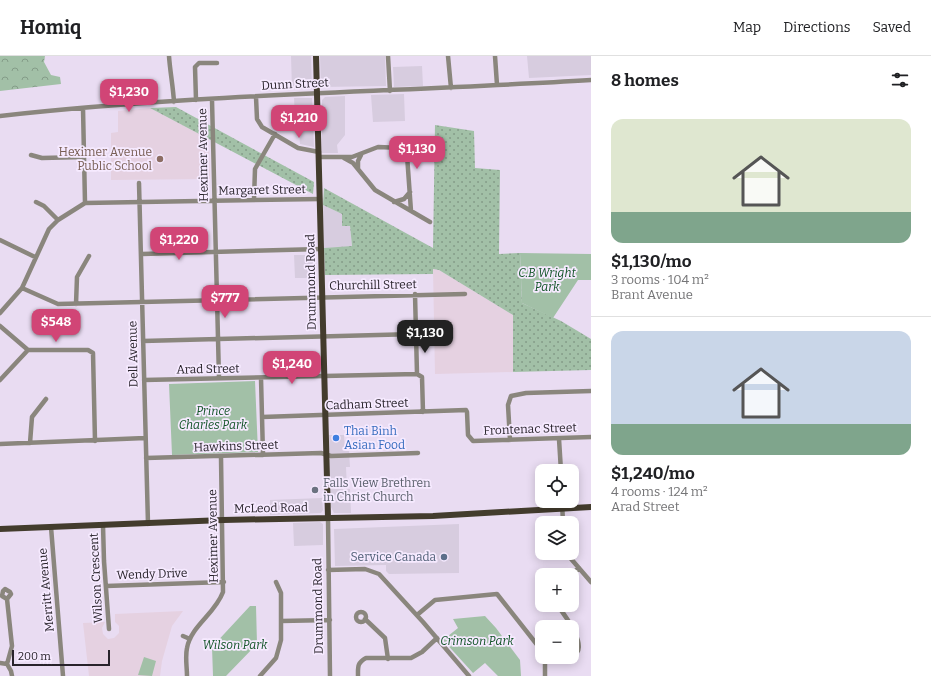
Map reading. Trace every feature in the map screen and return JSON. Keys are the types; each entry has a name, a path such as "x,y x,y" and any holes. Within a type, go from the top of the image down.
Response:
{"main road":[{"name":"Drummond Road","path":"316,56 328,518"},
{"name":"McLeod Road","path":"579,507 591,507"},
{"name":"McLeod Road","path":"0,529 223,520 432,516 562,508"}],"street":[{"path":"169,56 170,68 173,76 174,102"},
{"path":"388,56 390,91"},
{"path":"448,56 451,88"},
{"path":"495,56 497,86"},
{"path":"196,100 195,67 198,63 217,63"},
{"name":"Dunn Street","path":"0,116 83,108 196,100 317,93 497,86 591,80"},
{"path":"256,97 257,119 262,128 298,148 319,155 344,158 361,155 378,147 403,148 407,156 411,211"},
{"name":"Heximer Avenue","path":"212,100 219,378"},
{"path":"0,313 22,288 49,229 58,220 85,203 83,108"},
{"path":"254,199 255,169 275,134"},
{"path":"31,155 42,158 84,157"},
{"path":"358,169 358,161 361,155"},
{"path":"344,158 353,163 375,190 430,222"},
{"name":"Dell Avenue","path":"139,183 148,524"},
{"path":"394,202 404,199 410,192"},
{"name":"Margaret Street","path":"85,203 320,199"},
{"path":"36,202 44,206 58,220"},
{"path":"0,240 35,257"},
{"path":"142,254 321,249"},
{"path":"76,304 76,278 89,256"},
{"name":"Churchill Street","path":"22,288 58,304 322,296 465,294"},
{"path":"415,294 417,374 422,377 423,412"},
{"path":"0,326 28,350 88,350 93,353 95,441"},
{"path":"143,341 416,334"},
{"path":"0,380 28,350"},
{"name":"Arad Street","path":"144,380 417,374"},
{"path":"261,378 263,455"},
{"path":"510,440 508,405 511,396 526,393 591,391"},
{"path":"30,443 32,417 46,399"},
{"name":"Cadham Street","path":"262,417 466,410 468,417"},
{"name":"Frontenac Street","path":"468,417 468,435 473,441 591,437"},
{"path":"0,444 145,438"},
{"path":"559,439 561,464"},
{"name":"Hawkins Street","path":"146,458 326,454 331,456 418,453"},
{"name":"Heximer Avenue","path":"187,676 186,649 190,639 194,631 216,607 223,592 221,457"},
{"path":"562,508 563,516"},
{"name":"Drummond Road","path":"328,518 330,676"},
{"name":"Wilson Crescent","path":"104,525 109,629"},
{"name":"Merritt Avenue","path":"51,527 62,637 63,676"},
{"path":"572,560 591,582"},
{"path":"328,570 365,570 379,574 417,615 469,676"},
{"name":"Wendy Drive","path":"106,586 224,582"},
{"path":"262,675 276,658 279,649 281,594 276,582"},
{"path":"417,615 435,600 497,594 535,642"},
{"path":"7,599 12,646 7,664 12,676"},
{"path":"563,612 570,620"},
{"path":"365,619 385,638 388,660"},
{"path":"281,621 330,620"},
{"path":"579,632 583,641 583,649 579,653"},
{"path":"183,636 190,639"},
{"path":"358,676 358,664 366,658 388,660 415,657 437,638"},
{"path":"0,663 7,664"},
{"path":"545,664 545,676"}],"shaded area":[{"path":"291,56 311,56 312,89 292,89"},
{"path":"320,56 385,56 386,86 321,87"},
{"path":"527,56 591,56 591,75 529,78"},
{"path":"422,66 423,86 394,87 393,67"},
{"path":"404,94 405,121 373,122 371,95"},
{"path":"345,96 345,135 337,145 338,153 322,153 322,100 325,97"},
{"path":"294,98 312,98 314,147 300,144 298,118 295,117"},
{"name":"Heximer Avenue Public School","path":"150,108 209,139 210,179 111,180 111,133 118,132 118,111"},
{"path":"323,205 342,214 350,226 352,247 324,248"},
{"path":"294,255 316,255 317,293 310,293 309,278 295,278"},
{"path":"433,269 439,270 513,315 513,372 435,374"},
{"path":"329,435 344,435 345,451 349,451 350,467 346,467 347,489 350,489 351,513 334,513 330,505"},
{"path":"322,498 323,510 321,513 270,515 270,500"},
{"path":"320,522 323,524 323,545 294,546 293,523"},
{"path":"459,524 459,573 389,574 386,571 386,565 335,566 334,529"},
{"path":"183,611 172,626 162,661 160,676 89,676 83,623 105,622 102,628 103,634 108,639 114,638 119,633 119,626 115,622 115,614"}],"green space":[{"path":"0,56 45,56 44,62 51,75 60,77 61,84 0,91"},
{"path":"176,107 314,182 313,194 150,108"},
{"path":"435,125 474,131 475,168 500,170 499,254 520,253 522,303 561,321 591,339 591,370 513,372 513,315 439,270 433,269 433,274 325,275 324,248 352,246 350,226 342,226 342,214 323,205 324,188 433,248"},
{"name":"C.B Wright Park","path":"520,253 591,254 591,280 578,280 553,318 522,303"},
{"name":"Prince Charles Park","path":"255,381 258,452 172,455 169,384"},
{"name":"Wilson Park","path":"250,606 256,606 257,644 226,676 213,676 212,647"},
{"name":"Crimson Park","path":"485,616 520,660 521,676 498,676 485,663 473,673 443,640 458,628 453,619"},
{"path":"144,657 156,661 152,676 138,675"}],"place":[{"name":"Heximer Avenue Public School","path":"160,159"},
{"name":"Thai Binh Asian Food","path":"336,438"},
{"name":"Falls View Brethren in Christ Church","path":"315,490"},
{"name":"Service Canada","path":"444,557"}]}
